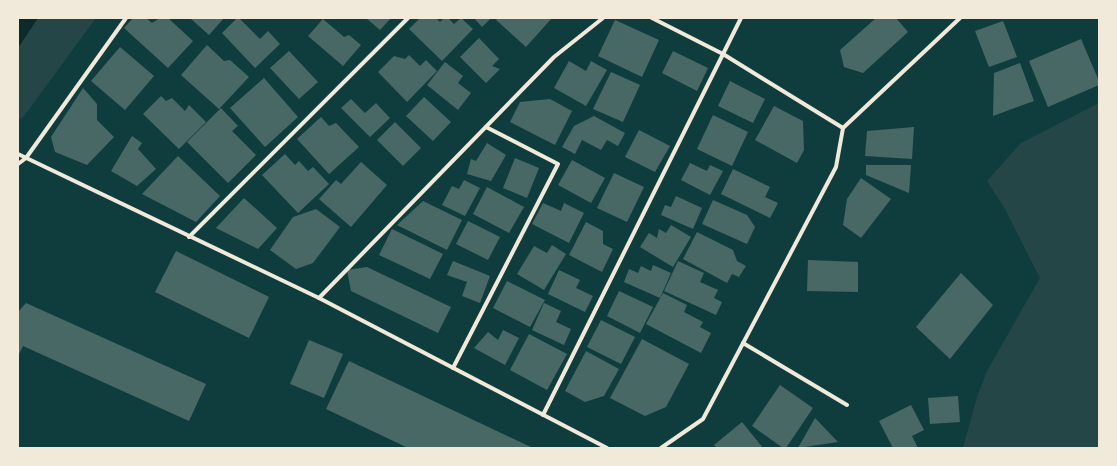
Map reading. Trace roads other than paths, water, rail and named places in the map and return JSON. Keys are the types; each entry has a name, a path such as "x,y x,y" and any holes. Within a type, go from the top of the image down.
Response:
{"street":[{"path":"18,164 26,158 126,18"},
{"path":"189,237 408,18"},
{"path":"318,298 554,57 603,18"},
{"path":"652,18 723,54 843,128"},
{"path":"543,415 741,18"},
{"path":"661,448 703,419 836,167 843,128 960,18"},
{"path":"453,368 558,164 486,127"},
{"path":"18,154 318,298 607,448"},
{"path":"743,343 846,405"}]}
